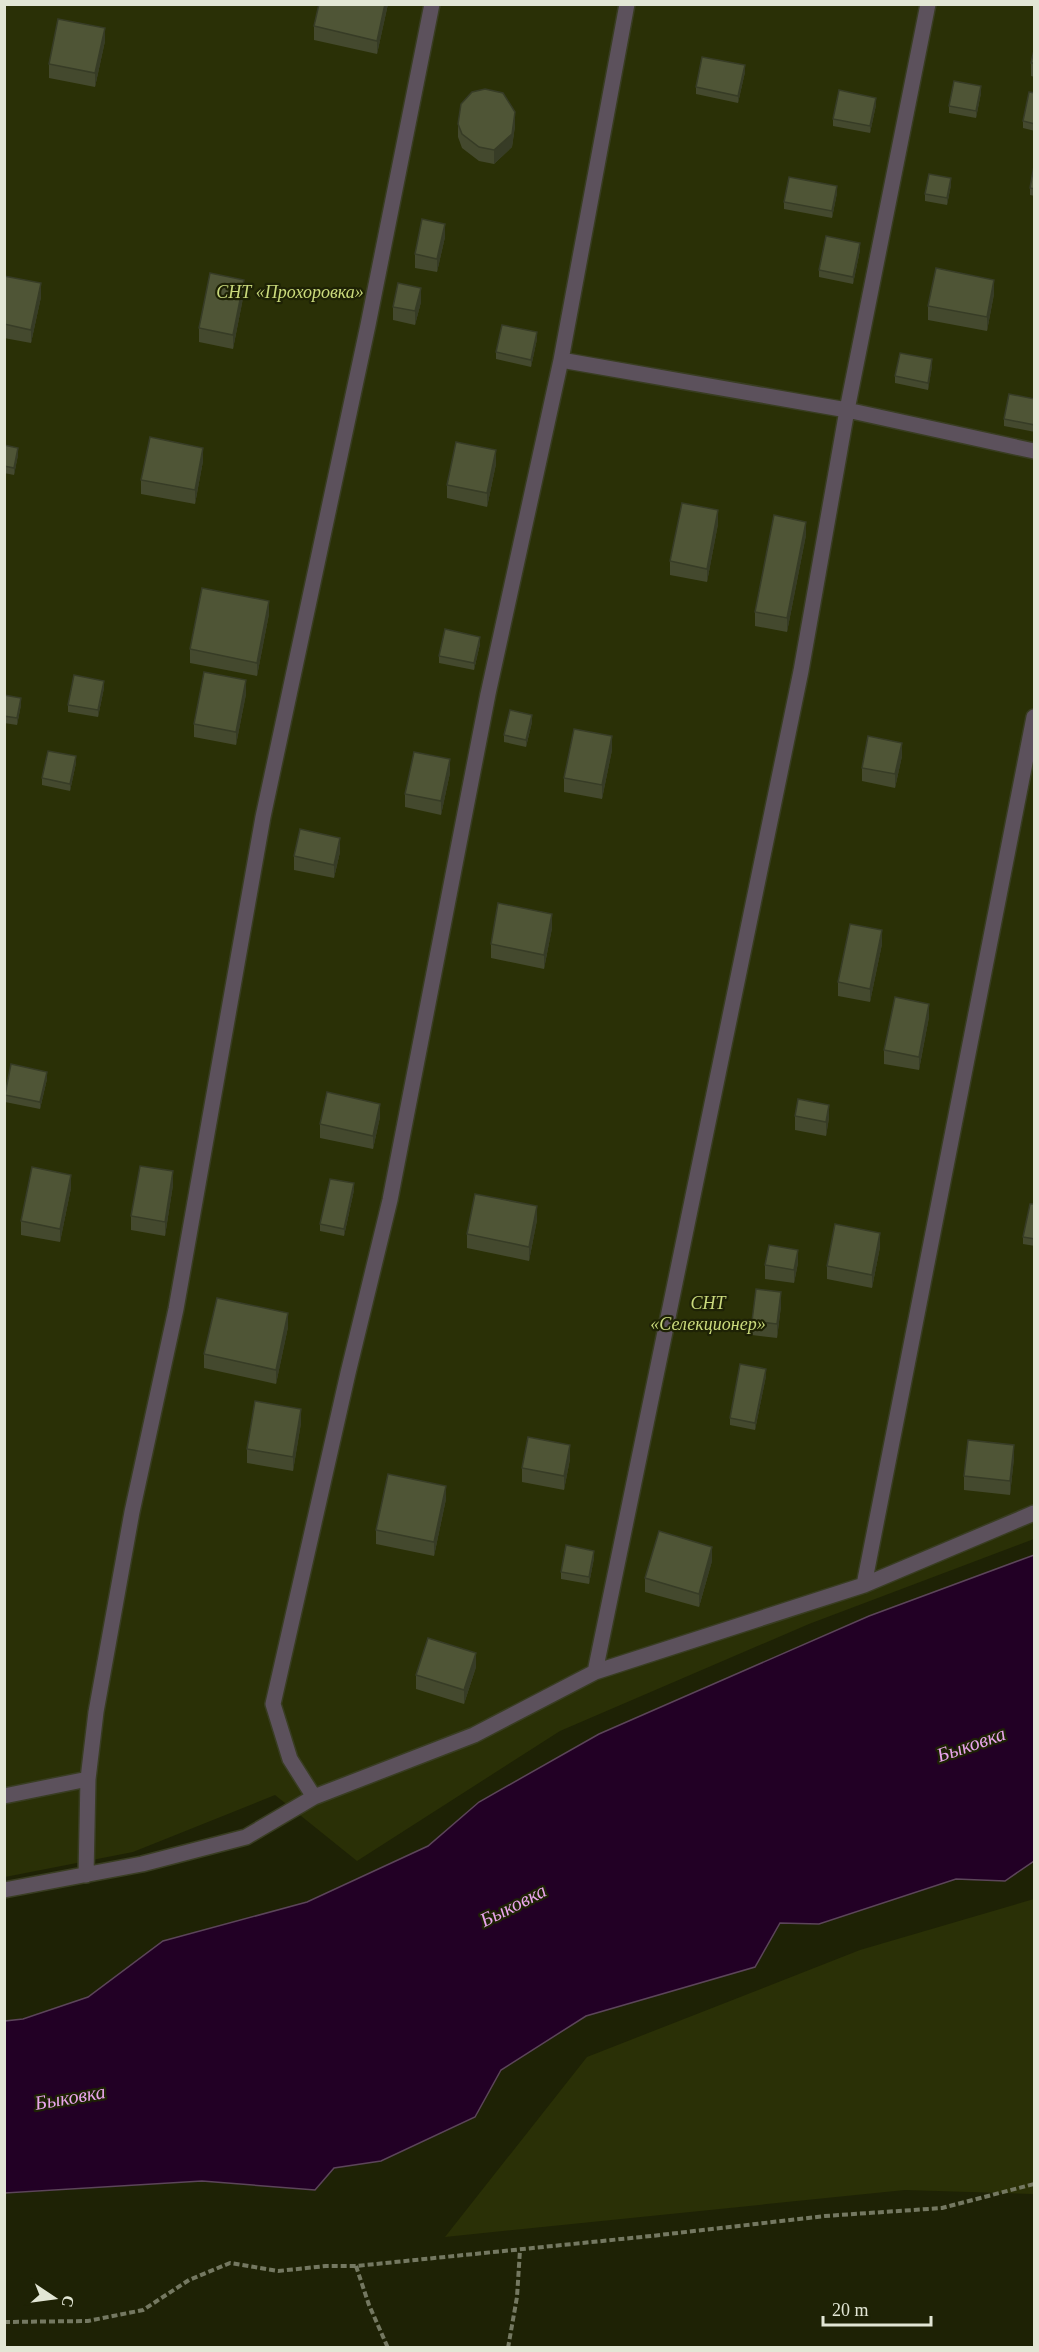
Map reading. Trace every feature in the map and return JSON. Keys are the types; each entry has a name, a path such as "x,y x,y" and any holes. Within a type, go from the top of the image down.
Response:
{"lane":[{"path":"86,1875 88,1779 96,1712 132,1512 176,1309 263,817 368,325 432,4"},
{"path":"314,1797 290,1759 273,1704 390,1200 488,694 561,360 627,4"},
{"path":"595,1672 801,671 847,410 928,4"},
{"path":"561,360 847,410 1035,451"},
{"path":"864,1585 1035,717"},
{"path":"4,1890 142,1864 246,1838 314,1797 474,1735 595,1672 864,1585 1035,1513"},
{"path":"4,1796 88,1779"}],"path":[{"path":"4,2322 88,2320 143,2310 189,2280 230,2263 278,2271 520,2250 825,2216 942,2208 1035,2184"},
{"path":"508,2348 517,2297 520,2250"},
{"path":"356,2266 369,2305 388,2348"}],"green space":[{"path":"5,5 1034,5 1034,1539 809,1624 560,1731 357,1861 275,1795 133,1852 5,1877"},
{"path":"1034,1899 1034,2194 905,2190 445,2237 587,2057 860,1950"}],"water":[{"name":"Быковка","path":"1034,1555 1034,1861 1005,1881 956,1879 819,1924 780,1923 755,1967 586,2016 501,2070 475,2117 381,2161 334,2168 315,2190 202,2181 5,2193 5,2021 23,2019 88,1997 163,1941 307,1902 428,1846 479,1802 599,1734 869,1616"}],"building":[{"path":"319,4 385,4 377,41 314,26"},
{"path":"58,19 105,28 95,73 49,64"},
{"path":"1035,46 1035,63 1031,63"},
{"path":"702,57 745,65 738,96 696,87"},
{"path":"954,81 981,86 976,111 949,106"},
{"path":"485,89 503,93 515,112 512,134 494,150 479,147 462,134 458,124 461,104 472,92"},
{"path":"839,90 876,98 870,126 833,119"},
{"path":"1029,92 1035,93 1035,124 1023,121"},
{"path":"1035,166 1035,189 1030,188"},
{"path":"929,174 951,178 947,198 925,194"},
{"path":"789,177 837,186 832,211 784,202"},
{"path":"422,219 445,224 437,259 415,254"},
{"path":"826,236 860,243 853,277 819,270"},
{"path":"936,268 994,280 987,317 928,306"},
{"path":"210,273 244,280 233,335 199,328"},
{"path":"4,276 41,283 31,330 4,324"},
{"path":"398,283 421,288 415,311 393,307"},
{"path":"502,325 537,332 531,360 496,352"},
{"path":"900,353 932,359 928,383 895,376"},
{"path":"1009,394 1035,399 1035,425 1004,419"},
{"path":"150,437 203,448 195,490 141,480"},
{"path":"456,442 496,450 487,493 447,485"},
{"path":"4,445 18,448 14,468 4,466"},
{"path":"682,503 718,510 707,569 670,561"},
{"path":"774,515 806,522 787,618 755,612"},
{"path":"202,588 269,601 257,663 190,649"},
{"path":"445,629 480,637 474,663 439,656"},
{"path":"204,672 246,680 236,732 194,724"},
{"path":"74,675 104,681 98,710 68,705"},
{"path":"4,695 21,698 17,718 4,716"},
{"path":"510,710 532,715 526,740 504,735"},
{"path":"574,729 612,736 602,785 564,778"},
{"path":"868,736 902,743 895,774 862,768"},
{"path":"48,751 76,756 70,784 42,778"},
{"path":"414,752 450,759 441,801 405,794"},
{"path":"300,829 340,838 334,865 294,856"},
{"path":"498,903 552,914 544,955 491,944"},
{"path":"850,924 882,930 870,989 838,982"},
{"path":"895,997 929,1004 919,1057 884,1050"},
{"path":"11,1064 47,1072 40,1102 5,1095"},
{"path":"327,1092 380,1104 373,1136 320,1124"},
{"path":"798,1099 829,1105 826,1122 795,1116"},
{"path":"140,1166 173,1171 165,1222 131,1216"},
{"path":"32,1167 71,1175 60,1229 21,1221"},
{"path":"330,1179 354,1183 344,1229 320,1224"},
{"path":"475,1194 537,1206 529,1247 467,1234"},
{"path":"1030,1204 1035,1204 1035,1239 1023,1237"},
{"path":"835,1224 880,1233 872,1275 827,1266"},
{"path":"769,1245 798,1250 794,1270 765,1265"},
{"path":"756,1289 781,1292 777,1324 752,1321"},
{"path":"217,1298 288,1313 276,1370 204,1354"},
{"path":"740,1364 766,1369 755,1423 730,1418"},
{"path":"255,1401 301,1409 293,1457 247,1449"},
{"path":"528,1437 570,1445 564,1476 522,1468"},
{"path":"968,1440 1014,1445 1010,1481 964,1476"},
{"path":"388,1474 446,1486 434,1542 376,1530"},
{"path":"659,1531 712,1547 699,1594 645,1578"},
{"path":"566,1545 594,1551 589,1577 561,1572"},
{"path":"428,1638 476,1653 464,1690 416,1675"}],"park label":[{"name":"СНТ «Прохоровка»","path":"290,292"},
{"name":"СНТ «Селекционер»","path":"708,1313"}]}
